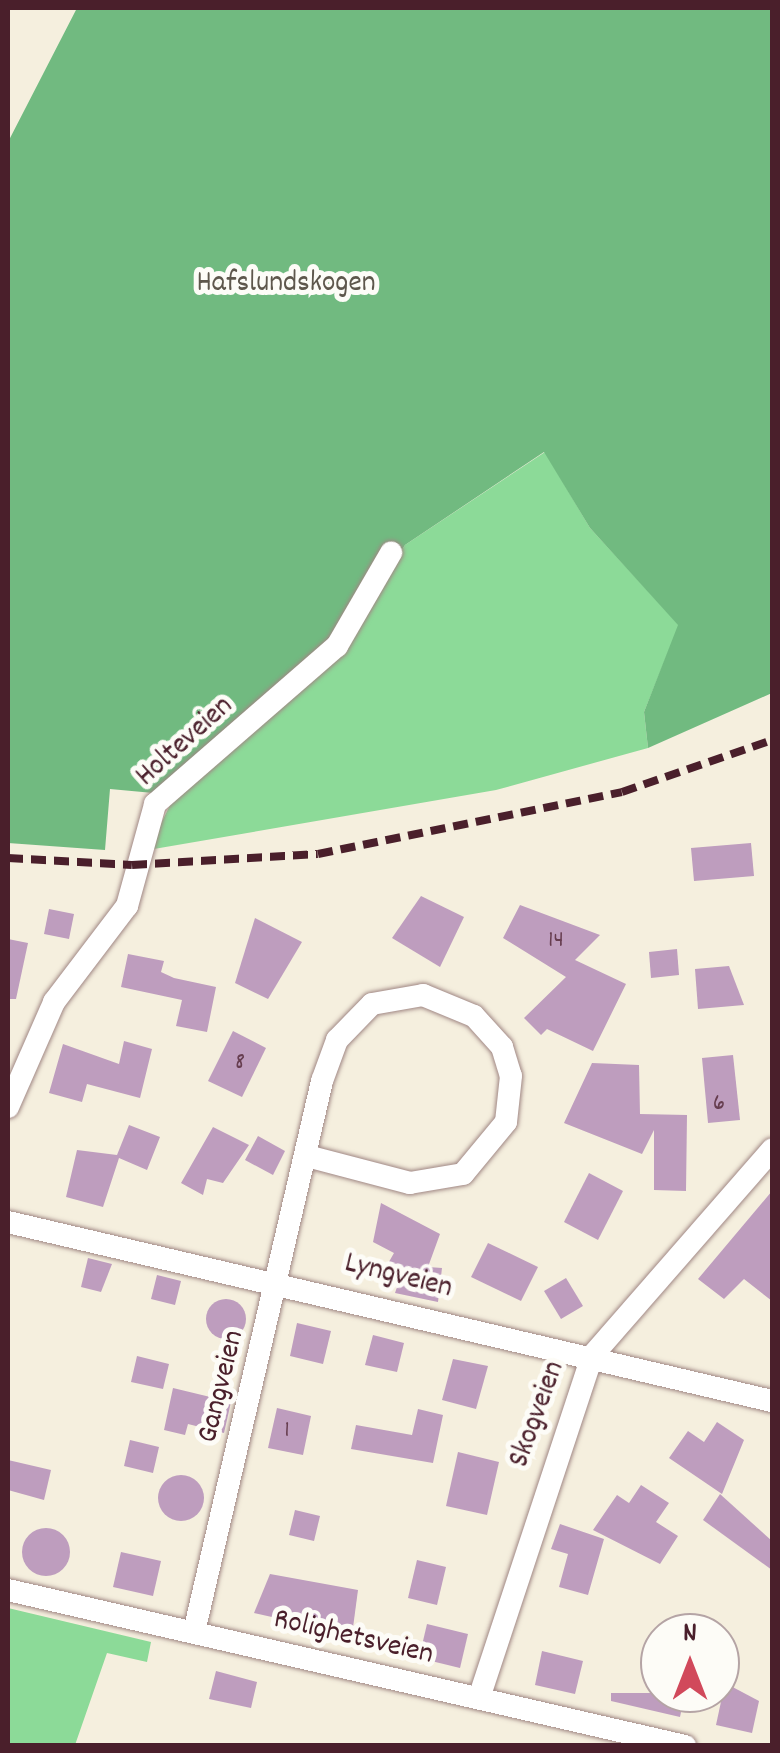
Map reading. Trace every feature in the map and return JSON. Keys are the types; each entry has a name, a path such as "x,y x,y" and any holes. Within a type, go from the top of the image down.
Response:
{"street":[{"name":"Holteveien","path":"8,1107 54,1002 126,906 154,804 337,646 392,553"},
{"name":"Gangveien","path":"194,1632 280,1280 328,1059 372,1004 404,995 439,999 474,1016 502,1048 511,1076 506,1122 463,1174 410,1183 307,1156"},
{"name":"Skogveien","path":"479,1698 592,1356 772,1150"},
{"name":"Lyngveien","path":"8,1222 280,1280 772,1401"},
{"name":"Rolighetsveien","path":"8,1590 685,1746"}],"green space":[{"name":"Hafslundskogen","path":"77,8 772,8 772,693 648,748 644,712 678,625 590,528 544,452 405,545 375,593 175,795 110,789 105,850 8,843 8,142"},
{"path":"545,452 590,528 679,625 644,712 648,748 496,790 148,850 175,795 375,593 405,545"},
{"path":"8,1608 151,1642 147,1662 107,1653 75,1745 8,1745"}],"building":[{"path":"751,843 754,876 694,881 691,848"},
{"path":"421,896 464,917 440,967 392,938"},
{"path":"520,905 600,935 575,960 626,984 593,1051 547,1029 541,1035 524,1018 566,977 503,938"},
{"path":"49,909 74,914 69,939 44,934"},
{"path":"255,918 302,942 268,999 235,983"},
{"path":"8,939 28,943 16,999 8,999"},
{"path":"677,949 679,975 651,978 649,952"},
{"path":"128,954 164,961 161,972 174,978 216,987 207,1032 176,1026 182,1000 121,987"},
{"path":"729,966 744,1005 698,1009 695,969"},
{"path":"233,1031 266,1048 242,1097 208,1081"},
{"path":"124,1041 152,1049 140,1098 87,1084 82,1102 49,1093 63,1044 119,1064"},
{"path":"733,1055 740,1120 708,1123 702,1058"},
{"path":"592,1063 639,1065 640,1114 687,1115 686,1191 654,1190 654,1130 642,1154 564,1123"},
{"path":"129,1125 160,1137 147,1170 119,1158 103,1207 66,1197 77,1150 117,1155"},
{"path":"213,1127 249,1145 223,1183 207,1179 203,1195 181,1183"},
{"path":"258,1136 285,1151 273,1175 245,1160"},
{"path":"589,1173 623,1191 598,1240 564,1222"},
{"path":"772,1191 772,1301 744,1279 724,1299 698,1279"},
{"path":"381,1203 440,1234 428,1267 442,1268 438,1302 395,1293 401,1275 386,1267 394,1253 373,1242"},
{"path":"488,1243 538,1267 521,1301 471,1277"},
{"path":"88,1258 112,1264 101,1292 81,1287"},
{"path":"157,1275 181,1281 175,1305 151,1299"},
{"path":"566,1278 583,1306 561,1319 544,1291"},
{"path":"226,1299 240,1305 246,1319 240,1333 226,1339 212,1333 206,1319 212,1305"},
{"path":"297,1323 331,1331 323,1364 290,1356"},
{"path":"373,1335 404,1343 397,1372 365,1365"},
{"path":"137,1356 169,1364 163,1389 131,1382"},
{"path":"453,1359 488,1366 476,1409 442,1400"},
{"path":"173,1388 231,1402 224,1433 188,1424 185,1435 164,1430"},
{"path":"277,1408 311,1416 303,1455 268,1448"},
{"path":"418,1409 443,1415 433,1463 351,1449 356,1425 412,1435"},
{"path":"717,1422 744,1440 722,1494 669,1458 688,1431 704,1442"},
{"path":"130,1440 159,1447 153,1473 124,1466"},
{"path":"458,1452 499,1462 487,1515 446,1506"},
{"path":"8,1460 51,1470 44,1500 8,1490"},
{"path":"181,1475 197,1482 204,1498 197,1514 181,1521 165,1514 158,1498 165,1482"},
{"path":"641,1485 669,1503 656,1522 678,1536 660,1564 593,1530 617,1495 629,1503"},
{"path":"720,1494 772,1541 772,1570 703,1520"},
{"path":"295,1510 320,1516 314,1541 289,1535"},
{"path":"560,1524 604,1539 588,1595 559,1587 568,1554 551,1549"},
{"path":"46,1528 63,1535 70,1552 63,1569 46,1576 29,1569 22,1552 29,1535"},
{"path":"121,1552 161,1561 153,1596 113,1587"},
{"path":"417,1560 446,1567 437,1605 408,1598"},
{"path":"270,1574 358,1590 352,1635 254,1613"},
{"path":"427,1624 468,1634 460,1668 419,1658"},
{"path":"542,1651 583,1661 575,1694 535,1685"},
{"path":"216,1671 257,1682 251,1708 209,1699"},
{"path":"740,1691 759,1701 752,1733 716,1725 719,1713 740,1713"},
{"path":"611,1693 640,1693 640,1708 611,1701"}],"railway":[{"path":"8,858 132,865 318,854 622,792 772,740"}]}
